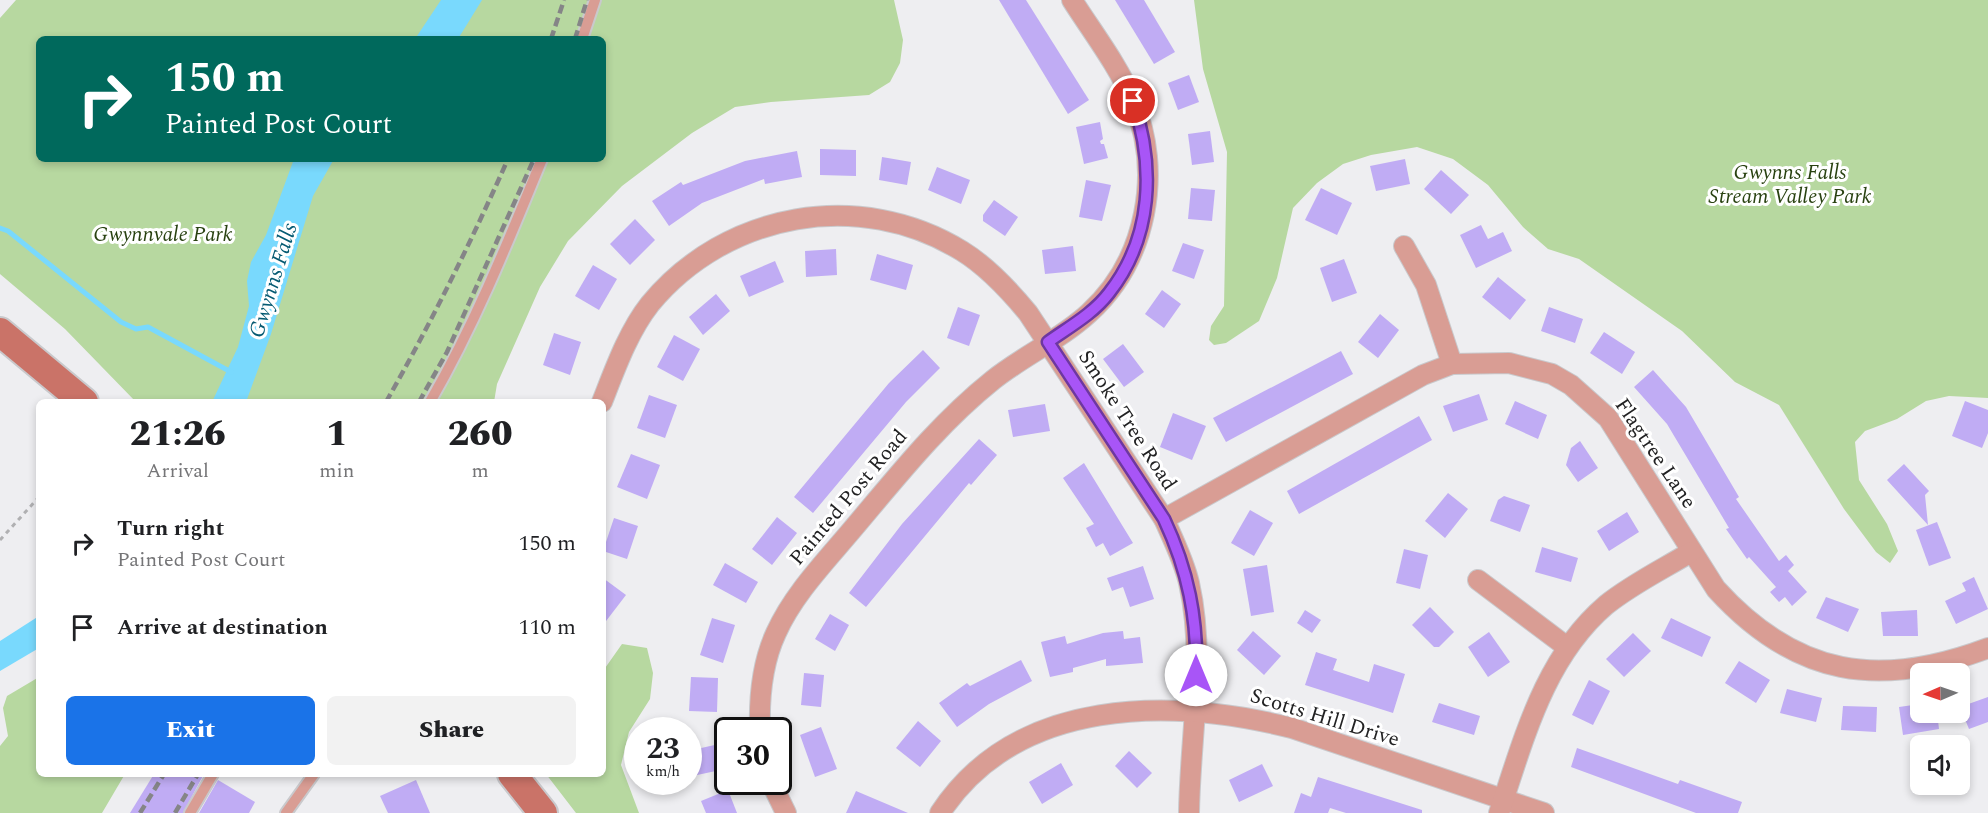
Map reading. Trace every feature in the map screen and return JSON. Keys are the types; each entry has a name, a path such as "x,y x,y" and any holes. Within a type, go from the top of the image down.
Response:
{"main road":[{"path":"0,332 80,399"},
{"path":"514,777 543,813"}],"street":[{"name":"Painted Post Road","path":"760,717 761,687 766,659 776,634 801,591 949,418 994,378 1088,314 1108,294 1122,272 1145,217 1148,187 1147,156 1142,127 1122,79 1072,0"},
{"name":"Smoke Tree Road","path":"603,399 627,341 649,306 678,275 707,252 740,235 769,224 802,218 841,215 872,217 904,224 935,236 963,251 1010,291 1048,342 1164,519 1189,581 1195,615 1195,711 1190,813"},
{"path":"1404,246 1426,285 1452,364"},
{"name":"Flagtree Lane","path":"1164,519 1396,389 1452,364 1509,363 1552,374 1571,385 1608,418 1716,589 1737,612 1782,645 1810,658 1862,670 1890,671 1933,666 1988,648"},
{"path":"1501,806 1537,705 1567,647 1585,625 1607,604 1632,586 1691,552"},
{"path":"1478,580 1567,647"},
{"name":"Scotts Hill Drive","path":"940,813 974,773 1012,745 1040,730 1091,715 1195,711 1237,716 1292,728 1501,806 1544,813"},
{"path":"777,795 786,813"}],"lane":[{"path":"583,36 595,0"},
{"path":"432,399 461,348 494,279 541,162"},
{"path":"190,813 211,777"},
{"path":"286,813 312,777"}],"path":[{"path":"0,540 36,500"}],"green space":[{"name":"Gwynnvale Park","path":"16,0 894,0 903,40 900,63 890,82 869,95 735,107 692,133 622,186 568,241 540,287 497,384 494,399 133,399 65,329 0,274 0,18"},
{"name":"Gwynns Falls Stream Valley Park","path":"1194,0 1988,0 1988,398 1949,396 1926,401 1897,419 1865,431 1855,442 1859,480 1887,524 1898,551 1890,563 1876,552 1844,509 1779,405 1735,382 1682,331 1579,259 1548,249 1523,227 1488,185 1453,159 1417,147 1371,155 1343,164 1317,183 1293,208 1277,278 1259,321 1226,343 1214,345 1209,340 1211,326 1224,306 1227,152 1203,69"},
{"path":"622,644 647,648 653,673 650,699 639,717 624,717 624,753 621,765 624,773 624,795 632,795 639,813 576,813 548,777 606,777 606,667"},
{"path":"36,679 36,777 123,777 102,813 0,813 0,746 8,736 3,708 7,696"}],"water":[{"path":"441,0 482,0 460,36 417,36"},
{"name":"Gwynns Falls","path":"293,162 332,162 313,196 271,334 247,399 213,399 238,347 249,306 247,281 251,262 266,235"},
{"path":"36,618 36,650 0,671 0,641"}],"building":[{"path":"999,0 1026,0 1089,100 1068,114"},
{"path":"1115,0 1144,0 1175,52 1154,64"},
{"path":"1189,75 1199,102 1178,110 1168,83"},
{"path":"1100,122 1103,139 1100,141 1104,144 1108,158 1084,164 1076,127"},
{"path":"1210,131 1214,162 1192,165 1188,134"},
{"path":"820,149 856,150 856,176 820,175"},
{"path":"797,151 802,177 765,184 764,179 702,203 669,226 652,201 681,182 683,185 745,161"},
{"path":"882,157 911,162 907,185 879,180"},
{"path":"1405,159 1410,184 1376,191 1370,166"},
{"path":"937,167 970,180 961,204 928,190"},
{"path":"1441,170 1469,195 1451,214 1424,189"},
{"path":"1086,180 1111,185 1102,221 1079,217"},
{"path":"1191,188 1215,190 1212,221 1188,219"},
{"path":"1321,188 1352,203 1337,235 1305,220"},
{"path":"994,200 1018,217 1005,236 983,221 983,215"},
{"path":"635,219 655,240 630,265 610,244"},
{"path":"1481,225 1488,239 1503,232 1512,251 1476,268 1460,235"},
{"path":"1183,243 1204,250 1194,279 1172,271"},
{"path":"1073,246 1076,271 1045,274 1042,250"},
{"path":"836,249 837,275 806,277 805,251"},
{"path":"877,254 913,265 906,290 870,280"},
{"path":"1344,259 1357,293 1332,302 1320,268"},
{"path":"775,261 784,282 749,297 740,276"},
{"path":"593,265 617,279 599,310 575,296"},
{"path":"1498,277 1526,300 1510,320 1482,297"},
{"path":"1162,290 1181,304 1164,328 1145,314"},
{"path":"716,294 730,311 703,335 689,317"},
{"path":"958,307 980,315 969,346 947,338"},
{"path":"1549,307 1583,319 1575,343 1541,331"},
{"path":"1380,314 1399,330 1378,358 1358,342"},
{"path":"1604,332 1635,352 1622,374 1590,353"},
{"path":"554,333 581,342 570,375 543,365"},
{"path":"674,335 700,349 683,381 657,367"},
{"path":"1123,344 1144,372 1124,387 1103,359"},
{"path":"923,350 940,368 906,402 813,513 794,497 889,383"},
{"path":"1341,351 1353,374 1226,442 1213,418"},
{"path":"1653,370 1686,407 1739,497 1736,499 1779,561 1786,555 1794,565 1788,571 1807,592 1792,606 1785,597 1779,602 1770,592 1776,587 1749,557 1747,559 1726,529 1729,528 1667,424 1634,387"},
{"path":"1479,394 1488,420 1453,432 1443,406"},
{"path":"649,395 677,405 665,438 637,428"},
{"path":"1515,401 1547,415 1538,439 1505,424"},
{"path":"1965,401 1988,410 1988,433 1982,448 1952,436"},
{"path":"1045,404 1050,431 1013,437 1008,410"},
{"path":"1173,413 1206,426 1192,460 1160,447"},
{"path":"1419,416 1432,440 1299,514 1287,491"},
{"path":"979,439 997,455 971,485 969,483 866,607 849,593 902,524"},
{"path":"1580,441 1598,468 1578,482 1566,465 1571,448"},
{"path":"631,454 660,465 647,499 617,487"},
{"path":"1084,463 1133,543 1110,556 1103,543 1096,547 1086,528 1094,524 1063,478"},
{"path":"1904,464 1929,491 1925,495 1928,525 1887,480"},
{"path":"1448,493 1468,509 1445,538 1425,521"},
{"path":"1504,496 1530,505 1520,532 1490,521 1498,500"},
{"path":"1250,510 1273,523 1254,556 1231,543"},
{"path":"1627,512 1639,532 1609,551 1597,531"},
{"path":"777,517 797,533 772,565 752,549"},
{"path":"614,518 638,526 627,559 606,552 606,542"},
{"path":"1937,522 1951,558 1929,566 1916,530"},
{"path":"1542,547 1578,558 1571,582 1535,572"},
{"path":"1404,549 1428,555 1420,589 1396,583"},
{"path":"725,563 758,582 746,603 713,585"},
{"path":"1267,565 1274,612 1251,616 1243,569"},
{"path":"1143,566 1154,599 1130,607 1123,587 1112,591 1107,578"},
{"path":"1974,577 1988,609 1956,624 1945,601 1966,591 1962,583"},
{"path":"606,580 626,595 606,621"},
{"path":"1826,597 1859,609 1848,632 1816,618"},
{"path":"1430,607 1454,632 1439,647 1434,647 1412,625"},
{"path":"1305,610 1321,620 1312,633 1297,623"},
{"path":"1917,610 1918,636 1883,636 1881,612"},
{"path":"830,614 849,625 835,651 815,639"},
{"path":"712,618 735,625 723,663 700,655"},
{"path":"1671,618 1711,637 1702,657 1661,638"},
{"path":"1123,631 1124,639 1140,637 1143,663 1106,666 1106,659 1073,668 1073,672 1050,677 1041,642 1065,636 1067,644 1103,633"},
{"path":"1253,631 1281,656 1264,675 1237,650"},
{"path":"1489,632 1510,662 1488,677 1468,647"},
{"path":"1633,633 1651,651 1624,677 1606,659"},
{"path":"1316,652 1337,659 1333,670 1369,682 1374,664 1405,674 1393,713 1305,685"},
{"path":"1021,660 1032,681 989,704 957,727 939,703 967,683 970,686"},
{"path":"1739,661 1770,680 1756,703 1725,683"},
{"path":"804,673 824,675 821,707 801,705"},
{"path":"691,677 718,678 717,712 689,711"},
{"path":"1589,680 1610,691 1593,725 1572,715"},
{"path":"1787,689 1822,698 1816,722 1780,713"},
{"path":"1988,697 1988,722 1969,729 1967,723 1970,723 1970,703"},
{"path":"1439,703 1480,716 1474,735 1432,722"},
{"path":"1910,705 1910,723 1938,723 1939,729 1903,735 1899,707"},
{"path":"1843,706 1877,707 1876,732 1841,730"},
{"path":"918,721 941,741 920,767 896,748"},
{"path":"821,727 837,769 815,777 800,735"},
{"path":"714,745 714,771 702,774 702,748"},
{"path":"1577,748 1678,784 1680,780 1742,802 1738,813 1696,813 1571,767"},
{"path":"1129,751 1152,773 1137,788 1115,766"},
{"path":"1061,763 1073,785 1042,804 1029,782"},
{"path":"1262,764 1273,786 1239,802 1229,780"},
{"path":"152,777 202,777 183,813 130,813"},
{"path":"1318,777 1422,810 1422,813 1346,813 1330,808 1328,813 1294,813 1301,793 1311,797"},
{"path":"218,780 255,802 249,813 199,813"},
{"path":"416,780 430,813 388,813 380,796"},
{"path":"856,791 908,813 846,813"},
{"path":"716,795 730,795 737,813 706,813 701,801"}],"waterway":[{"path":"0,228 8,231 121,322 136,329 148,327 231,372"}],"railway":[{"path":"552,36 564,0"},
{"path":"576,36 587,0"},
{"path":"388,399 450,282 507,162"},
{"path":"421,399 447,352 533,162"},
{"path":"140,813 162,777"},
{"path":"175,813 196,777"}],"route":[{"path":"1133,101 1145,142 1148,187 1145,217 1135,247 1108,294 1088,314 1048,342 1164,519 1178,550 1189,581 1195,615 1196,675"}]}
